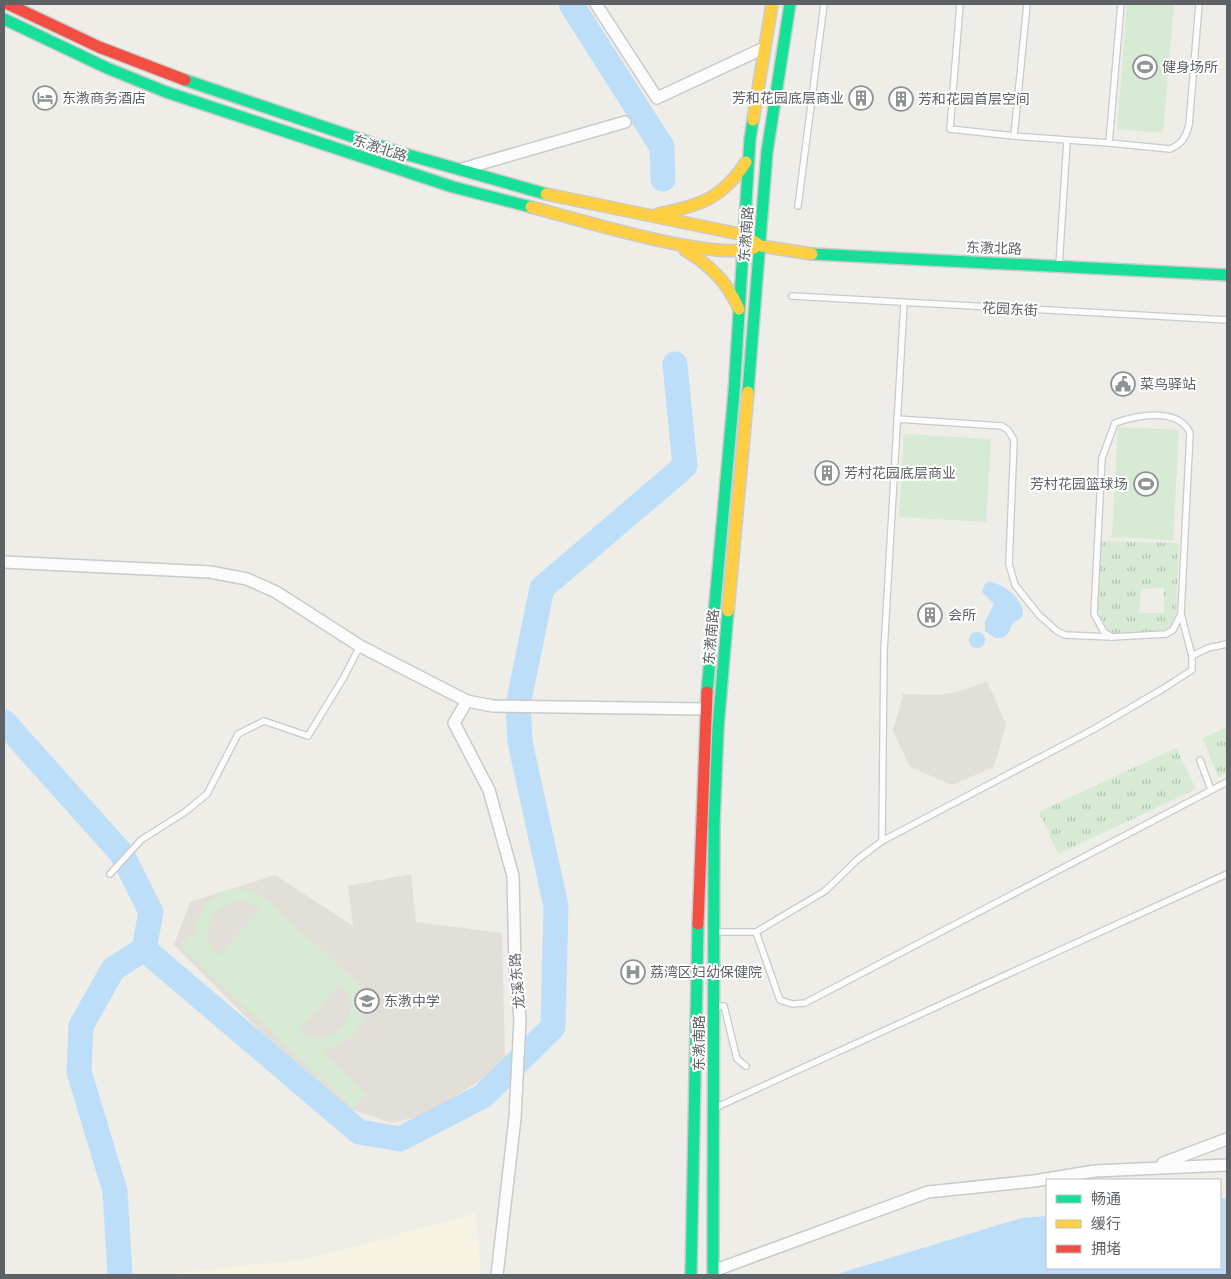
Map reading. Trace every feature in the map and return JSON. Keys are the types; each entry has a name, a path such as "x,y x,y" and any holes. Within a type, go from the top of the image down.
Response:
{"street":[{"name":"东漖北路","path":"8,4 99,47 173,76 458,171 552,196 744,235 761,246 795,253 1227,276"},
{"path":"596,4 657,98 764,48"},
{"name":"东漖南路","path":"692,1275 700,840 705,709 740,311 748,158 772,4"},
{"name":"东漖南路","path":"713,1273 716,932 714,826 718,728 761,246 767,152 790,4"},
{"name":"东漖北路","path":"4,19 131,78 256,123 478,195 675,244 743,252 761,246"},
{"path":"458,171 625,122"},
{"path":"650,216 701,204 714,198 737,178 748,158"},
{"path":"675,244 706,261 722,275 740,311"},
{"path":"4,562 210,572 247,579 276,592 360,646 468,702 493,706 705,709"},
{"name":"龙溪东路","path":"468,702 454,723 489,790 513,876 515,966 520,1019 515,1118 497,1275"},
{"path":"1155,1166 1227,1139"},
{"path":"1046,1179 1095,1171 1155,1166 1227,1164"},
{"path":"713,1273 928,1192 1046,1179"}],"lane":[{"path":"798,206 824,4"},
{"path":"960,4 950,129 1170,149 1178,146 1187,136 1198,4"},
{"path":"1014,136 1027,4"},
{"path":"1109,143 1121,4"},
{"path":"1059,266 1067,141"},
{"name":"花园东街","path":"792,296 1227,320"},
{"path":"882,841 884,651 904,303"},
{"path":"716,932 756,932 825,892 857,860 882,841 1161,690 1192,670 1192,656 1181,614 1190,433 1186,423 1177,419 1137,415 1116,423 1102,458 1094,614 1104,632 1112,637"},
{"path":"897,419 1002,426 1008,430 1014,440 1009,564 1015,585 1039,615 1057,631 1065,635 1112,637 1166,634 1173,630 1181,614"},
{"path":"1192,656 1208,648 1227,644"},
{"path":"110,874 141,840 185,812 207,794 238,734 264,721 308,736 344,677 360,646"},
{"path":"1200,760 1211,790"},
{"path":"756,932 780,1000 792,1004 806,1004 1227,782"},
{"path":"715,1108 1227,874"},
{"path":"714,1005 724,1006 737,1059 746,1066"}],"shaded area":[{"path":"987,681 1006,724 994,767 952,785 910,767 893,731 903,694 938,695 961,691"},
{"name":"东漖中学","path":"411,874 416,922 502,933 505,1056 484,1078 427,1114 392,1123 332,1103 174,945 190,902 275,875 353,926 348,886"},
{"path":"476,1213 481,1275 161,1275 311,1258"}],"green space":[{"name":"健身场所","path":"1127,4 1174,4 1163,133 1117,129"},
{"name":"芳村花园篮球场","path":"1118,427 1179,430 1173,540 1112,537"},
{"path":"904,434 991,439 986,522 899,517"},
{"path":"1100,541 1179,543 1176,614 1169,629 1118,635 1108,628 1098,606 1097,579","holes":["1164,588 1164,613 1139,613 1141,589"]},
{"path":"1227,727 1227,773 1218,777 1203,738"},
{"path":"1176,748 1196,789 1058,854 1039,812"},
{"path":"231,890 253,891 264,898 358,983 363,996 364,1008 363,1018 358,1028 352,1036 343,1042 332,1048 320,1051 367,1094 354,1108 179,946 192,933 196,936 199,917 208,902 222,893","holes":["242,901 254,904 260,910 218,956 211,948 208,939 210,921 223,907","340,984 348,995 351,1006 349,1017 343,1026 334,1034 323,1037 311,1037 298,1030"]}],"water":[{"path":"989,582 1007,589 1013,594 1023,611 1022,617 1013,624 1005,637 995,638 985,631 985,622 994,604 982,592 985,584"},
{"path":"977,632 985,640 977,648 969,640"},
{"path":"1227,1198 1227,1275 834,1275 1021,1218 1046,1216 1046,1269 1221,1269 1221,1199"}],"waterway":[{"path":"571,4 662,147 663,179"},
{"path":"144,949 359,1132 400,1139 483,1096 553,1027 556,906 520,742 518,705 542,588 685,466 675,364"},
{"path":"4,722 122,854 151,912 144,949 113,969 81,1026 79,1072 115,1191 120,1275"}],"traffic: fast":[{"path":"748,392 767,152 790,4"},
{"path":"4,19 107,68 166,92 453,187 531,207"},
{"path":"185,80 398,152 546,194"},
{"path":"707,692 734,392 750,139 753,120"},
{"path":"812,254 1227,275"},
{"path":"713,1275 714,825 718,728 728,611"},
{"path":"691,1275 698,924"}],"traffic: slow":[{"path":"753,120 772,4"},
{"path":"658,214 686,208 708,199 728,185 746,162"},
{"path":"546,194 744,235 761,246 812,254"},
{"path":"531,207 611,229 678,244 735,251 754,248"},
{"path":"685,250 717,275 729,290 739,309"},
{"path":"728,611 748,392"}],"traffic: jam":[{"path":"8,4 99,47 185,80"},
{"path":"698,924 707,692"}],"place":[{"name":"健身场所","path":"1145,67"},
{"name":"东漖商务酒店","path":"45,98"},
{"name":"芳和花园底层商业","path":"861,98"},
{"name":"芳和花园首层空间","path":"901,99"},
{"name":"菜鸟驿站","path":"1123,384"},
{"name":"芳村花园底层商业","path":"827,473"},
{"name":"芳村花园篮球场","path":"1146,484"},
{"name":"会所","path":"930,615"},
{"name":"荔湾区妇幼保健院","path":"633,972"},
{"name":"东漖中学","path":"367,1001"}]}
